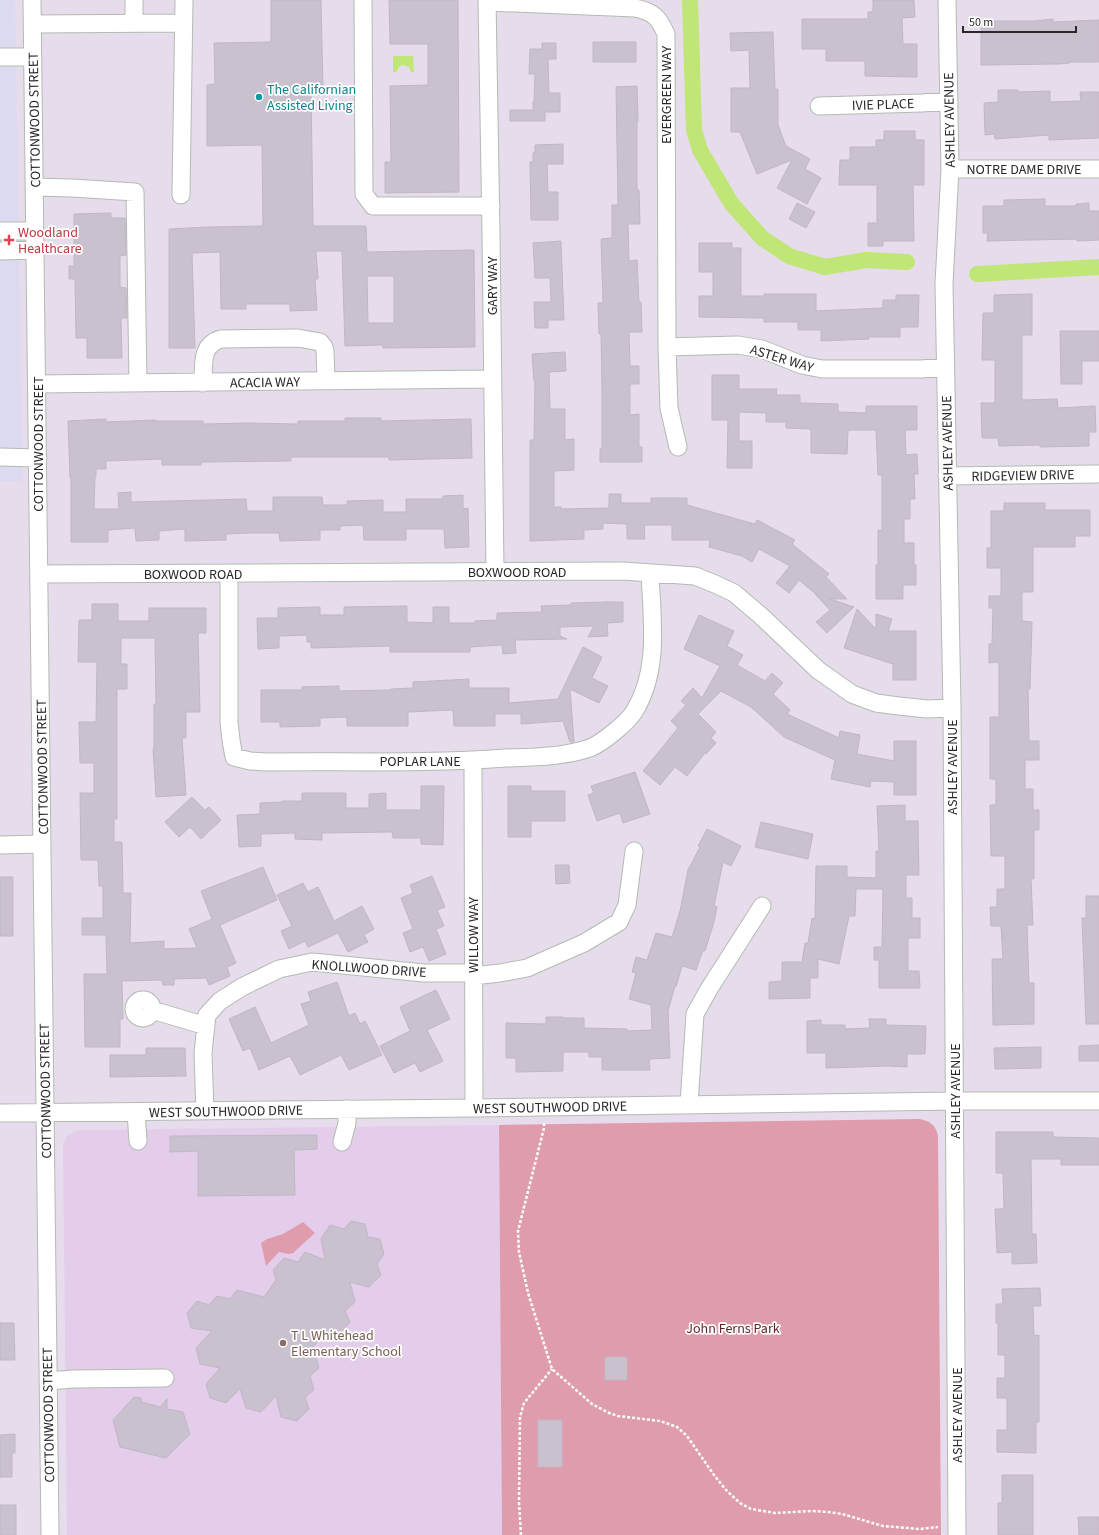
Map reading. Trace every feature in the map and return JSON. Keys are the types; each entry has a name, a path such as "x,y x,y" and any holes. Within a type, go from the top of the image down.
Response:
{"street":[{"name":"COTTONWOOD STREET","path":"32,0 50,1535"},
{"path":"134,0 134,23"},
{"path":"181,195 184,0"},
{"path":"363,0 364,194 373,206 491,206"},
{"name":"ASHLEY AVENUE","path":"947,0 950,169 944,284 952,708 957,1535"},
{"name":"GARY WAY","path":"487,1 495,572"},
{"name":"EVERGREEN WAY","path":"487,1 635,8 649,11 657,18 664,28 666,34 667,347 670,408 678,447"},
{"path":"33,24 183,23"},
{"path":"0,57 33,57"},
{"name":"IVIE PLACE","path":"819,106 948,101"},
{"name":"NOTRE DAME DRIVE","path":"950,169 1099,169"},
{"path":"34,187 135,192 138,384"},
{"path":"0,231 35,231"},
{"path":"0,251 36,250"},
{"path":"204,383 205,356 207,348 215,341 226,339 298,338 320,342 325,351 326,380"},
{"name":"ASTER WAY","path":"667,347 738,345 762,349 802,365 822,369 921,369 945,367"},
{"name":"ACACIA WAY","path":"37,384 492,379"},
{"path":"0,457 38,458"},
{"name":"RIDGEVIEW DRIVE","path":"947,476 1099,474"},
{"name":"BOXWOOD ROAD","path":"39,574 623,571 695,576 734,593 760,615 818,670 852,694 876,703 927,709 952,708"},
{"name":"POPLAR LANE","path":"229,574 229,722 234,757 250,761 268,762 473,761 565,754 591,747 612,734 633,713 644,691 652,665 650,574"},
{"name":"WILLOW WAY","path":"473,761 474,1108"},
{"path":"0,845 42,844"},
{"name":"KNOLLWOOD DRIVE","path":"205,1111 203,1053 207,1015 220,1000 242,987 279,969 312,962 424,973 500,973 528,968 584,943 619,922 627,905 634,851"},
{"path":"689,1104 695,1014 709,989 762,906"},
{"path":"152,1010 206,1026"},
{"name":"WEST SOUTHWOOD DRIVE","path":"0,1113 955,1101 1099,1101"},
{"path":"342,1142 347,1122 347,1109"},
{"path":"136,1112 138,1140"},
{"path":"48,1381 73,1379 165,1378"}],"path":[{"path":"544,1107 544,1128 518,1231 519,1252 528,1293 552,1369 592,1404 609,1413 618,1416 660,1421 677,1426 687,1436 706,1465 726,1490 740,1503 751,1510 775,1513 812,1511 828,1512 842,1514 883,1526 920,1529 938,1527"},
{"path":"521,1535 519,1502 520,1417 524,1403 552,1369"}],"shaded area":[{"name":"Woodland Healthcare","path":"0,0 15,0 22,481 0,481"},
{"path":"393,56 413,56 414,72 411,72 409,67 403,65 400,66 396,72 393,72"},
{"name":"T L Whitehead Elementary School","path":"499,1125 502,1535 67,1535 63,1145 67,1136 76,1131 82,1130"}],"green space":[{"name":"John Ferns Park","path":"919,1119 932,1124 936,1129 938,1136 941,1535 502,1535 499,1125"},
{"path":"303,1222 315,1233 293,1253 289,1254 279,1252 266,1266 261,1243 267,1239 283,1234"}],"building":[{"path":"271,0 321,0 323,89 311,89 313,226 366,226 367,252 474,250 475,347 383,348 383,345 345,346 342,251 316,251 318,279 315,279 317,310 290,311 290,304 246,304 246,309 221,309 220,252 192,253 195,348 169,348 169,229 263,226 262,145 207,146 207,85 215,84 214,43 271,42","holes":["367,276 394,276 394,323 368,323"]},
{"path":"389,0 458,0 459,192 385,193 385,162 391,162 390,86 428,85 428,44 390,44"},
{"path":"873,0 914,0 915,17 902,18 903,44 917,44 917,77 865,76 865,61 826,61 826,49 802,49 802,19 868,19 868,12 873,12"},
{"path":"1053,19 1053,22 1099,20 1099,62 981,65 981,28 990,28 990,21 1035,21"},
{"path":"773,32 775,89 778,89 778,125 786,146 810,159 805,169 821,178 807,204 777,188 792,160 757,174 740,132 731,132 731,88 750,88 749,50 731,51 730,33"},
{"path":"593,42 636,42 636,62 593,62"},
{"path":"542,43 556,43 556,59 548,59 549,93 560,93 560,112 545,112 545,121 510,121 510,110 533,110 535,74 529,74 530,49 542,49"},
{"path":"637,86 637,190 639,190 640,224 628,224 629,261 637,260 642,332 629,332 630,366 639,366 639,384 630,384 630,415 639,414 639,447 642,447 642,462 600,462 600,449 602,449 602,390 601,334 599,334 598,303 603,303 601,239 612,238 612,205 618,205 616,87"},
{"path":"998,90 1018,90 1018,92 1050,91 1050,102 1081,101 1080,92 1099,92 1099,138 1049,140 1049,135 995,139 994,134 985,135 984,103 998,102"},
{"path":"884,131 915,131 915,140 924,140 924,185 913,185 914,241 883,241 883,246 868,246 868,223 877,223 877,185 839,185 840,160 850,160 850,147 876,147 876,140 884,140"},
{"path":"563,144 563,164 547,164 548,192 558,192 558,220 531,220 530,162 533,162 535,145"},
{"path":"1045,199 1045,206 1076,206 1076,204 1089,203 1089,211 1099,211 1099,240 987,241 988,233 983,233 983,206 1004,206 1004,200"},
{"path":"797,203 815,212 806,228 789,219"},
{"path":"111,213 111,218 125,218 126,255 120,256 120,287 126,288 127,318 121,318 122,358 87,358 87,338 76,338 75,279 69,279 69,266 74,266 74,214"},
{"path":"561,241 564,320 548,320 548,328 535,328 534,302 551,302 550,278 535,278 533,243"},
{"path":"699,243 732,243 732,248 741,248 741,296 764,296 764,294 816,294 816,311 883,308 883,300 896,300 896,295 919,295 918,327 900,327 900,337 868,337 869,339 821,341 821,330 798,330 798,322 764,322 764,318 699,317 699,296 713,296 713,272 699,272"},
{"path":"1032,294 1032,335 1022,335 1022,400 1057,399 1058,408 1095,406 1096,432 1089,432 1089,446 999,446 998,438 982,438 981,403 995,403 995,360 982,360 983,313 994,313 994,295"},
{"path":"1060,331 1099,331 1099,361 1082,361 1082,384 1061,384"},
{"path":"565,352 566,371 549,372 550,409 565,409 565,440 574,439 574,470 554,471 554,507 561,507 561,509 609,508 609,494 621,494 621,503 651,503 651,498 687,498 687,505 755,524 757,520 795,540 792,544 829,574 826,577 847,599 830,599 854,607 827,633 816,622 830,610 815,594 817,595 799,580 789,593 776,583 790,566 759,549 752,562 742,556 709,547 710,540 672,540 672,525 644,525 645,539 627,539 627,524 603,523 603,529 584,530 584,539 530,541 530,440 534,440 535,381 532,354"},
{"path":"712,375 739,375 739,389 777,389 776,395 800,395 800,403 838,404 838,412 866,413 866,406 917,406 917,430 905,430 906,455 917,454 918,474 914,474 915,499 910,499 910,519 904,519 904,543 914,543 916,585 903,585 903,599 876,599 878,530 882,530 882,475 878,475 876,430 848,430 847,454 811,453 811,429 786,428 786,422 766,422 766,413 739,412 739,441 752,441 752,468 727,468 728,420 712,420"},
{"path":"345,418 381,418 381,421 471,419 472,458 389,460 389,457 291,457 291,461 201,462 201,465 162,465 162,459 106,461 106,469 96,469 94,509 119,509 118,493 131,492 131,502 246,499 247,511 273,511 273,497 322,497 323,505 347,505 347,501 383,500 383,512 406,512 406,499 443,499 443,496 463,495 463,509 468,508 469,547 445,548 444,529 406,529 406,540 364,540 363,525 340,526 340,530 320,530 320,540 280,541 279,533 250,533 226,534 226,540 185,541 185,529 159,531 159,540 136,541 135,528 108,530 108,542 71,542 71,478 68,421 106,419 106,422 156,420 203,421 203,424 298,424 298,421 345,421"},
{"path":"1004,503 1045,503 1045,510 1090,510 1090,536 1075,536 1075,547 1033,547 1033,592 1022,592 1022,621 1032,622 1030,689 1028,689 1029,741 1039,741 1039,760 1025,760 1025,789 1033,789 1033,810 1039,810 1039,830 1034,830 1034,879 1031,879 1033,925 1027,925 1029,983 1034,983 1034,1024 993,1025 992,959 1003,959 1001,926 991,926 990,907 997,907 997,889 1005,889 1005,856 991,856 990,805 996,805 996,779 990,779 990,717 999,717 999,662 989,663 989,644 992,644 993,608 989,608 989,596 1001,596 1001,568 987,568 987,548 991,548 991,511 1004,511"},
{"path":"607,601 623,602 623,622 607,623 608,636 588,637 594,626 560,627 560,636 567,639 515,640 516,653 503,654 502,645 470,647 470,652 390,652 390,646 311,648 311,642 307,642 307,635 279,636 279,648 258,649 257,618 278,618 278,608 320,607 320,615 344,615 344,607 407,606 407,622 433,623 433,607 449,607 449,623 475,623 475,621 497,620 497,613 542,612 541,606 571,605 571,603"},
{"path":"92,604 118,604 118,621 149,621 149,608 206,608 206,633 198,633 200,712 186,712 186,738 182,738 186,795 156,797 153,749 154,704 156,704 155,638 121,638 121,664 127,664 127,689 117,689 117,819 114,819 114,842 122,842 123,893 131,893 130,943 164,941 164,949 197,948 189,929 212,919 201,891 263,867 277,900 220,925 236,963 227,967 230,976 209,985 206,978 174,979 174,985 163,985 162,980 122,981 123,1019 120,1019 120,1047 85,1047 84,974 107,974 106,935 82,935 82,918 103,918 103,886 99,886 98,860 81,860 80,793 94,793 94,763 80,763 79,722 96,722 97,662 78,662 79,620 92,620"},
{"path":"857,609 876,629 876,614 892,619 888,631 916,631 916,680 893,680 893,664 844,648"},
{"path":"699,615 734,631 727,646 743,655 737,665 765,681 772,673 783,683 773,694 790,710 787,714 839,738 840,731 860,735 857,754 894,761 894,741 916,741 916,795 894,795 894,782 871,781 870,787 831,779 835,760 784,737 751,707 721,691 698,714 716,732 711,738 716,743 706,754 705,753 687,776 675,767 660,785 643,771 678,728 671,721 686,705 681,701 693,688 702,698 720,666 684,649"},
{"path":"583,647 602,657 592,678 608,686 599,703 570,689 574,742 570,742 563,721 521,724 521,714 495,714 495,726 454,726 453,710 408,712 408,726 347,726 347,717 320,718 320,726 280,727 280,722 261,722 261,690 302,690 302,687 339,686 339,691 391,690 413,688 413,682 469,679 469,688 509,688 509,703 558,699"},
{"path":"635,772 650,814 623,823 620,813 597,821 588,795 594,793 591,786"},
{"path":"421,786 444,786 443,845 421,844 421,838 393,838 392,832 322,833 322,840 295,839 295,833 261,834 261,846 239,847 237,815 260,814 260,803 302,801 302,793 346,793 346,808 369,808 369,794 386,793 386,810 421,810"},
{"path":"508,786 531,786 531,791 565,791 565,821 531,821 531,837 508,837"},
{"path":"192,797 205,810 209,807 221,820 201,839 190,827 179,837 165,822"},
{"path":"905,805 905,821 918,821 919,875 906,875 906,898 912,898 912,918 920,918 920,938 908,938 908,971 919,971 920,988 879,988 879,960 874,960 874,947 882,947 883,889 856,889 855,916 849,916 839,964 818,959 818,978 810,978 810,998 769,999 769,982 782,981 782,962 802,962 805,943 808,943 812,918 815,919 816,866 847,866 847,877 876,878 876,851 879,851 877,806"},
{"path":"761,822 813,834 808,859 755,847"},
{"path":"707,829 741,846 731,866 723,862 714,906 717,907 714,922 705,951 703,950 696,970 682,966 676,987 675,986 668,1011 670,1058 649,1059 650,1070 602,1070 602,1057 589,1057 589,1052 563,1052 563,1071 516,1072 516,1058 506,1058 506,1023 546,1024 546,1017 584,1018 584,1028 627,1029 627,1031 652,1030 651,1005 629,999 636,973 632,972 636,957 647,960 656,933 672,937 680,911 688,870 700,847 698,846"},
{"path":"555,865 569,865 570,883 556,884"},
{"path":"432,876 445,907 437,910 444,926 436,929 446,954 429,961 423,947 410,952 403,933 413,929 401,898 413,893 410,885"},
{"path":"0,877 13,877 13,936 0,936"},
{"path":"303,883 308,892 318,887 334,921 362,906 374,929 364,935 368,942 348,952 338,933 308,947 305,941 289,949 281,931 292,926 277,895"},
{"path":"1086,896 1099,896 1099,1024 1086,1024 1082,918 1086,918"},
{"path":"337,982 349,1016 355,1013 360,1024 365,1021 382,1055 349,1070 341,1055 300,1075 290,1056 259,1070 250,1048 243,1051 229,1019 255,1007 271,1043 309,1025 301,1004 311,1001 308,992"},
{"path":"436,990 450,1019 427,1030 443,1061 420,1072 415,1063 394,1073 380,1046 410,1031 400,1007"},
{"path":"869,1019 886,1019 886,1025 926,1026 925,1054 907,1054 907,1067 888,1066 826,1068 826,1053 807,1053 807,1021 821,1020 821,1025 845,1025 845,1029 870,1028"},
{"path":"1099,1045 1099,1061 1079,1061 1079,1046"},
{"path":"1041,1047 1041,1068 995,1069 994,1048"},
{"path":"146,1048 185,1048 186,1076 110,1077 110,1055 146,1055"},
{"path":"996,1132 1053,1132 1053,1137 1099,1138 1099,1165 1061,1165 1061,1159 1031,1159 1032,1234 1036,1234 1037,1263 1012,1264 1012,1252 997,1253 995,1209 1004,1209 1003,1173 996,1173"},
{"path":"317,1135 317,1149 294,1150 295,1195 198,1196 198,1151 170,1152 170,1136"},
{"path":"351,1221 365,1224 368,1237 380,1239 384,1254 377,1264 381,1275 369,1287 350,1282 355,1302 345,1311 350,1322 339,1334 327,1331 313,1347 319,1368 310,1376 314,1390 305,1397 309,1409 297,1421 281,1417 276,1396 261,1412 246,1408 240,1389 226,1403 210,1398 206,1384 220,1368 200,1364 196,1348 212,1331 191,1328 187,1313 197,1301 209,1305 217,1296 230,1299 237,1290 264,1297 276,1280 273,1270 284,1258 298,1262 305,1252 325,1260 321,1239 330,1225 344,1229"},
{"path":"1040,1288 1041,1306 1033,1306 1034,1336 1039,1335 1039,1422 1036,1422 1036,1453 997,1452 997,1430 1007,1430 1007,1398 997,1398 997,1378 1005,1378 1005,1355 998,1355 998,1323 996,1323 996,1304 1003,1304 1002,1289"},
{"path":"0,1323 14,1323 15,1360 0,1360"},
{"path":"605,1357 627,1357 627,1380 605,1380"},
{"path":"134,1397 141,1398 142,1402 160,1407 167,1399 167,1409 183,1412 190,1434 166,1458 120,1447 113,1420"},
{"path":"538,1420 562,1420 562,1467 538,1467"},
{"path":"15,1434 15,1453 12,1453 12,1477 0,1477 0,1435"},
{"path":"1002,1475 1033,1475 1033,1535 998,1535 998,1503 1002,1503"},
{"path":"0,1505 16,1505 16,1535 0,1535"},
{"path":"1078,1517 1099,1517 1099,1535 1079,1535"}],"waterway":[{"path":"690,0 694,130 700,150 731,203 762,238 789,256 825,267 866,260 907,262"},
{"path":"977,274 1099,267"}],"place":[{"name":"The Californian Assisted Living","path":"259,97"},
{"name":"Woodland Healthcare","path":"9,240"},
{"name":"T L Whitehead Elementary School","path":"283,1343"}]}
